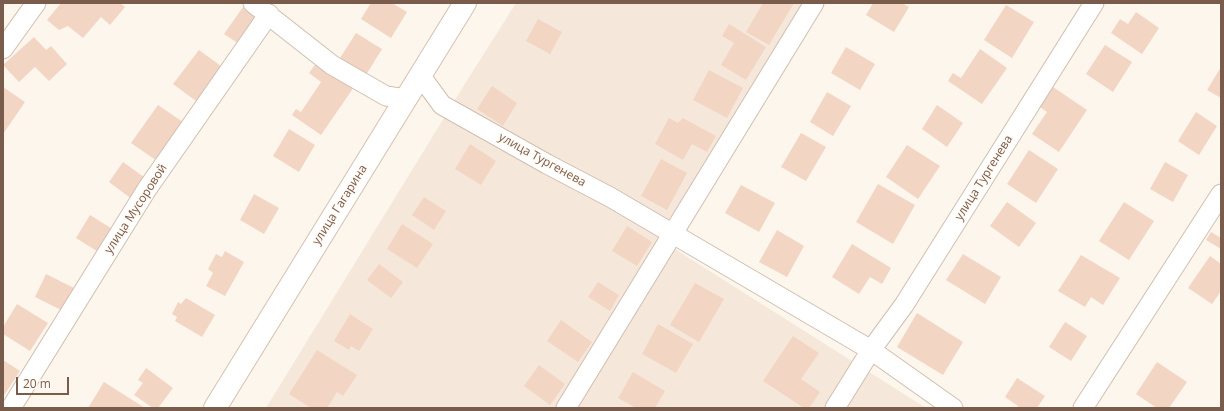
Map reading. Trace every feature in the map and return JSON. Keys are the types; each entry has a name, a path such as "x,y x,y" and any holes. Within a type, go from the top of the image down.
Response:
{"main road":[{"name":"улица Гагарина","path":"215,408 465,3"}],"street":[{"path":"3,49 36,3"},
{"path":"253,3 269,14 332,65 386,96 406,99"},
{"path":"566,408 814,3"},
{"name":"улица Тургенева","path":"835,408 871,350 904,305 1094,3"},
{"name":"улица Мусоровой","path":"11,408 147,189 269,14"},
{"name":"улица Тургенева","path":"420,75 442,105 610,197 871,350 953,408"},
{"path":"1083,408 1221,194"}],"shaded area":[{"path":"516,3 803,3 659,239 926,408 266,408"}],"building":[{"path":"61,3 120,3 125,7 110,25 101,17 83,38 68,26 59,30 47,20"},
{"path":"371,3 392,3 407,12 391,38 361,19"},
{"path":"763,3 794,3 769,45 746,32"},
{"path":"873,3 902,3 909,7 894,32 866,15"},
{"path":"1006,5 1034,22 1012,58 984,40"},
{"path":"243,7 258,17 239,44 224,34"},
{"path":"1136,12 1159,28 1142,54 1111,33 1120,19 1128,24"},
{"path":"538,19 562,32 550,54 526,41"},
{"path":"729,24 766,47 746,80 721,65 734,43 722,36"},
{"path":"356,33 382,49 366,75 340,58"},
{"path":"34,37 46,50 51,46 67,64 49,81 35,67 19,82 3,65"},
{"path":"1105,45 1132,62 1113,92 1086,74"},
{"path":"846,47 875,64 860,90 831,73"},
{"path":"980,49 1007,68 982,104 948,81 953,73 961,78"},
{"path":"199,50 225,69 210,83 196,101 173,84"},
{"path":"317,62 354,87 321,135 292,115 296,109 301,112 321,82 309,73"},
{"path":"1221,67 1221,98 1207,90"},
{"path":"709,70 743,88 727,118 693,100"},
{"path":"492,86 517,103 503,126 477,109"},
{"path":"3,87 25,102 3,134"},
{"path":"1053,87 1087,110 1059,152 1032,134 1047,112 1040,107"},
{"path":"827,92 851,106 833,136 810,122"},
{"path":"158,105 183,122 157,161 131,143"},
{"path":"937,105 963,123 947,147 922,129"},
{"path":"1196,112 1217,126 1199,155 1178,141"},
{"path":"669,118 678,123 683,118 716,136 707,152 692,144 683,160 655,144"},
{"path":"289,129 315,145 299,172 273,156"},
{"path":"801,133 826,147 806,181 781,167"},
{"path":"470,144 496,161 481,185 455,169"},
{"path":"907,145 940,166 918,199 886,177"},
{"path":"1029,150 1058,169 1036,203 1007,184"},
{"path":"661,159 687,173 667,210 641,196"},
{"path":"123,162 148,180 133,200 109,182"},
{"path":"1165,162 1188,175 1173,202 1150,189"},
{"path":"878,184 915,205 893,244 856,222"},
{"path":"741,185 775,203 759,232 725,213"},
{"path":"254,194 279,208 264,234 240,220"},
{"path":"424,197 446,211 434,230 412,215"},
{"path":"1007,202 1036,223 1019,247 990,226"},
{"path":"1124,202 1154,221 1129,260 1099,241"},
{"path":"90,215 114,230 100,253 76,238"},
{"path":"402,224 433,244 417,268 387,249"},
{"path":"627,226 652,242 637,266 612,251"},
{"path":"777,230 804,246 787,277 759,262"},
{"path":"1211,232 1221,238 1221,249 1206,240"},
{"path":"852,244 891,268 882,284 870,277 859,294 832,277"},
{"path":"225,251 244,262 225,296 206,286 213,273 208,269 216,254 222,257"},
{"path":"963,254 1001,277 985,304 946,280"},
{"path":"1081,255 1120,278 1103,305 1091,297 1085,307 1058,291"},
{"path":"1210,256 1221,264 1221,291 1212,304 1188,288"},
{"path":"379,264 403,282 391,298 367,280"},
{"path":"46,274 74,288 63,311 35,297"},
{"path":"598,282 619,295 610,311 588,297"},
{"path":"695,283 724,299 699,342 670,325"},
{"path":"186,298 215,315 202,337 175,321 177,317 172,314 178,302 181,304"},
{"path":"17,304 48,323 30,351 3,334 3,327"},
{"path":"917,313 963,342 943,375 897,347"},
{"path":"350,314 373,329 359,351 351,346 349,350 334,341"},
{"path":"561,320 592,342 578,362 547,341"},
{"path":"1065,322 1087,336 1071,361 1049,347"},
{"path":"658,324 693,344 676,373 642,354"},
{"path":"793,336 819,353 801,379 820,392 809,408 804,408 763,381"},
{"path":"317,350 357,375 343,396 337,392 327,408 311,408 289,394"},
{"path":"3,360 20,371 3,397"},
{"path":"1157,362 1187,382 1169,408 1157,408 1136,394"},
{"path":"539,365 565,384 550,405 524,386"},
{"path":"146,368 173,388 158,408 153,408 134,395 143,383 138,380"},
{"path":"633,372 665,391 655,408 636,408 618,398"},
{"path":"1017,378 1045,396 1037,408 1017,408 1018,406 1005,397"},
{"path":"104,382 145,408 88,408"}]}
